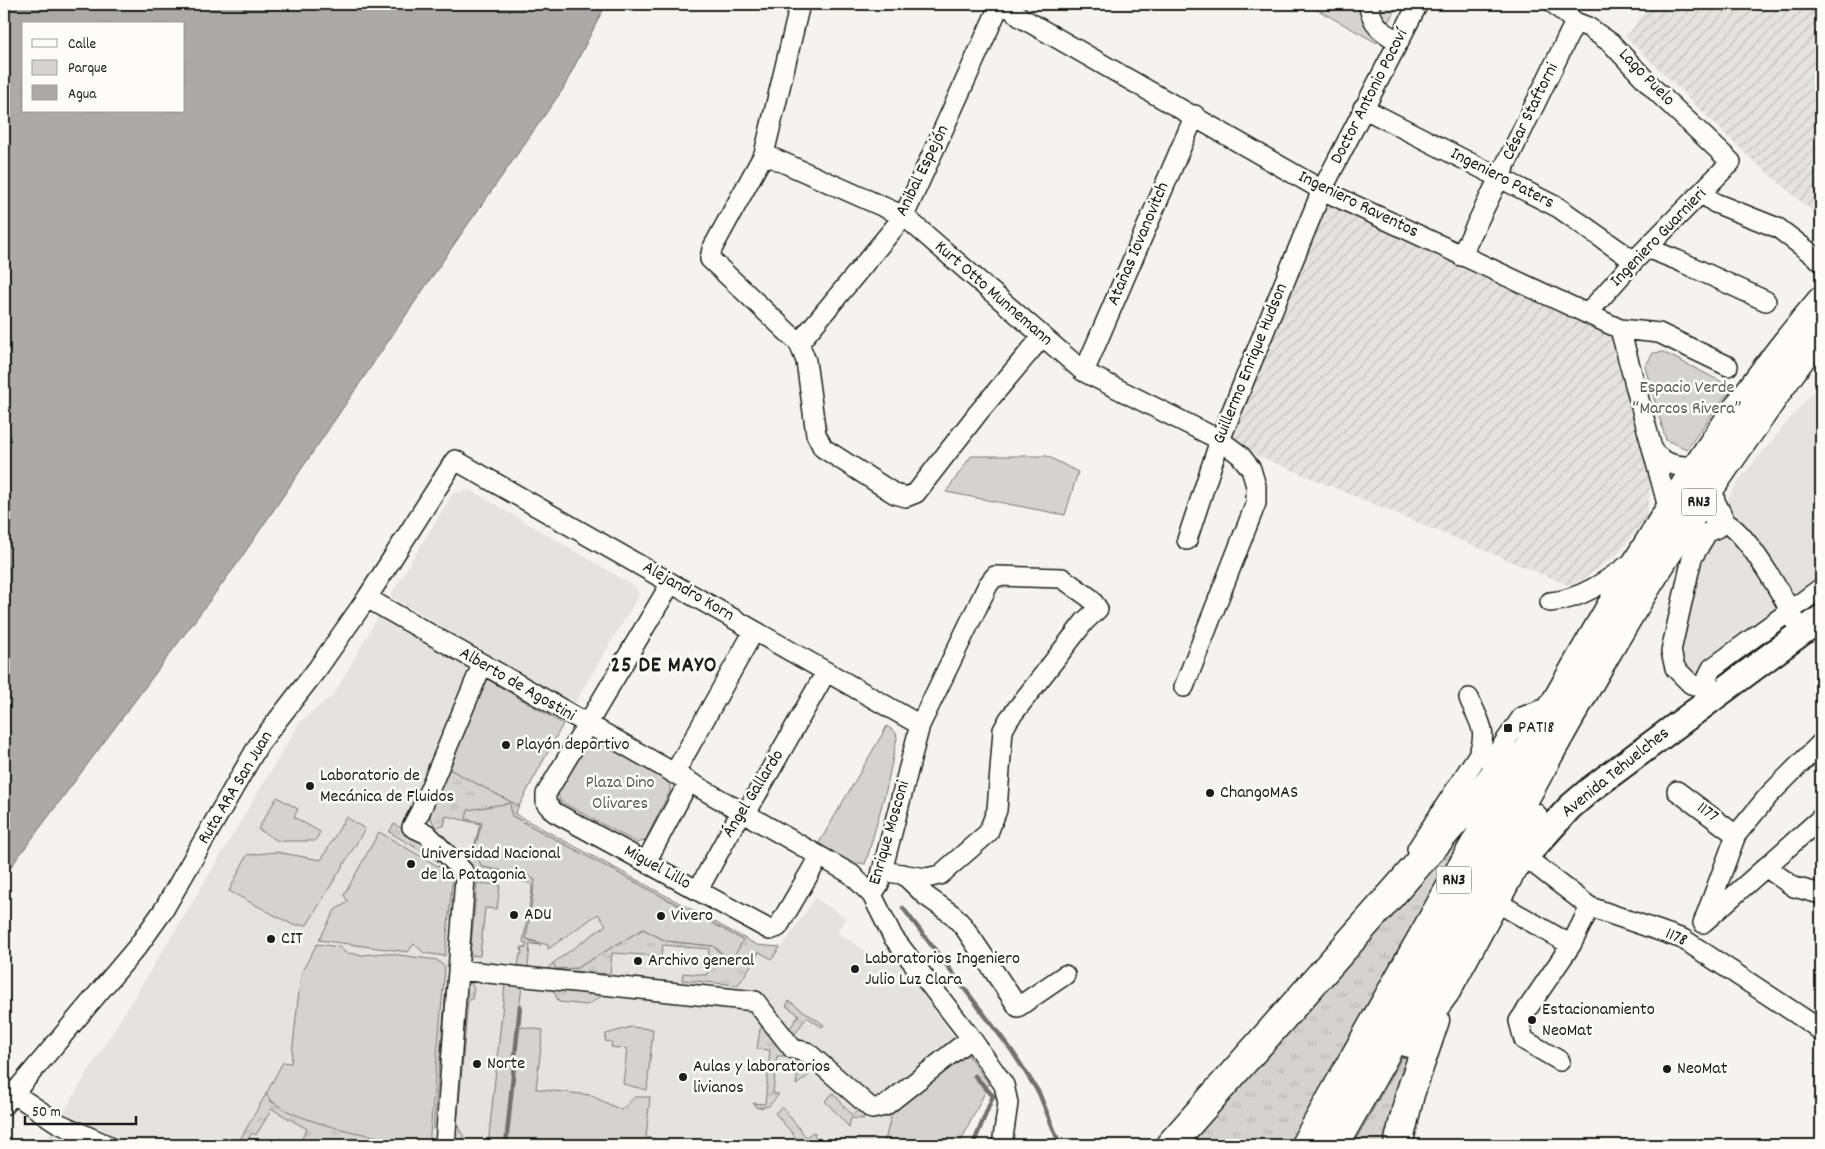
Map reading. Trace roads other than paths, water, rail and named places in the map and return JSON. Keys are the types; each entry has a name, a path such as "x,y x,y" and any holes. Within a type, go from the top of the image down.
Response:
{"highway":[{"name":"RN3","path":"1336,1141 1593,678 1678,516 1705,473 1745,394 1817,325"},
{"name":"RN3","path":"1305,1145 1604,616 1643,554 1678,516"},
{"path":"1170,1145 1375,914 1489,782 1604,616"},
{"path":"1336,1141 1446,991 1494,901 1516,867 1593,678"},
{"path":"1398,1145 1415,1077 1446,991"}],"main road":[{"name":"Avenida Tehuelches","path":"1516,867 1570,807 1591,789 1709,693 1821,618"}],"street":[{"path":"800,4 764,154 712,249 710,259 799,343 806,361 816,434 824,448 895,494 906,497 916,493 978,413 1042,337"},
{"name":"Anibal Espejón","path":"799,343 904,216 1000,4"},
{"name":"Ingeniero Raventos","path":"1006,4 1020,17 1322,190 1620,329 1659,333 1728,366"},
{"path":"1368,4 1372,19 1378,29 1399,42"},
{"name":"Doctor Antonio Pocoví","path":"1322,190 1418,4"},
{"name":"Lago Puelo","path":"1554,4 1575,22 1588,27 1611,42 1656,91 1731,162"},
{"name":"César Staftorni","path":"1461,256 1575,22"},
{"name":"Ingeniero Paters","path":"1363,108 1559,208 1640,255 1676,260 1766,301"},
{"name":"Atañas Iovanovitch","path":"1084,372 1195,116"},
{"name":"Kurt Otto Munnemann","path":"764,154 904,216 1084,372 1220,440 1240,455 1251,469 1256,486 1256,503 1184,687"},
{"name":"Ingeniero Guarnieri","path":"1587,314 1640,255 1731,162"},
{"name":"Guillermo Enrique Hudson","path":"1187,540 1220,440 1322,190"},
{"path":"1702,193 1715,203 1813,244 1821,261"},
{"path":"1620,329 1653,452 1678,516 1726,523"},
{"path":"1653,452 1659,458 1675,466 1705,473 1715,501 1726,523 1740,535 1768,573 1801,633"},
{"name":"Alejandro Korn","path":"455,460 920,725"},
{"name":"Ruta ARA San Juan","path":"9,1099 138,946 163,911 259,744 318,668 367,598 455,460"},
{"path":"1709,693 1691,684 1675,668 1671,651 1692,558 1707,533 1726,523"},
{"path":"1550,602 1564,601 1608,580 1643,554"},
{"name":"Enrique Mosconi","path":"903,874 926,878 940,876 988,833 993,825 997,810 1003,730 1009,719 1085,621 1098,609 1090,598 1062,578 995,576 988,585 920,725 879,884 872,895 893,937 992,1066 1007,1094 1007,1114 1002,1145"},
{"path":"586,724 671,583"},
{"path":"1709,693 1706,678 1712,668 1821,588"},
{"name":"Alberto de Agostini","path":"367,598 681,779 851,874 872,895"},
{"path":"646,862 681,779 754,630"},
{"path":"445,1145 466,887 463,871 427,834 412,827 482,664"},
{"name":"Ángel Gallardo","path":"698,890 736,821 746,815 826,672"},
{"path":"1375,914 1478,755 1484,742 1483,727 1469,698"},
{"name":"Miguel Lillo","path":"586,724 546,794 548,806 554,812 770,930 778,927 819,857"},
{"path":"1703,923 1736,835 1768,795 1821,743"},
{"name":"1177","path":"1677,791 1736,835"},
{"path":"1683,939 1767,868 1812,824 1821,818"},
{"name":"1178","path":"1516,867 1590,907 1683,939 1809,1021 1821,1032"},
{"path":"1767,868 1794,887 1821,894"},
{"path":"882,870 903,874 926,896 953,915 964,927 1018,1007 1065,975"},
{"path":"1494,901 1571,945"},
{"path":"1560,1061 1524,1040 1519,1021 1571,945 1590,907"},
{"path":"459,970 755,1001 793,1049 807,1052 872,1109 885,1106 971,1038"},
{"path":"9,1099 107,1145"}],"water":[{"path":"4,4 606,4 563,89 457,240 237,564 4,876"}],"waterway":[{"path":"903,908 1012,1051 1039,1093 1060,1145"},
{"path":"506,1145 520,1006"},
{"path":"973,1145 993,1096 975,1076"}],"place":[{"name":"PAT18","path":"1508,728"},
{"name":"Playón deportivo","path":"506,745"},
{"name":"Laboratorio de Mecánica de Fluidos","path":"310,786"},
{"name":"ChangoMAS","path":"1210,793"},
{"name":"Universidad Nacional de la Patagonia","path":"411,864"},
{"name":"ADU","path":"514,915"},
{"name":"Vivero","path":"661,916"},
{"name":"CIT","path":"271,939"},
{"name":"Archivo general","path":"638,961"},
{"name":"Laboratorios Ingeniero Julio Luz Clara","path":"855,969"},
{"name":"Estacionamiento NeoMat","path":"1532,1020"},
{"name":"Norte","path":"477,1064"},
{"name":"NeoMat","path":"1667,1069"},
{"name":"Aulas y laboratorios livianos","path":"683,1077"}],"district":[{"name":"25 DE MAYO","path":"664,666"}],"park label":[{"name":"Espacio Verde “Marcos Rivera”","path":"1687,398"},
{"name":"Plaza Dino Olivares","path":"620,793"}]}
